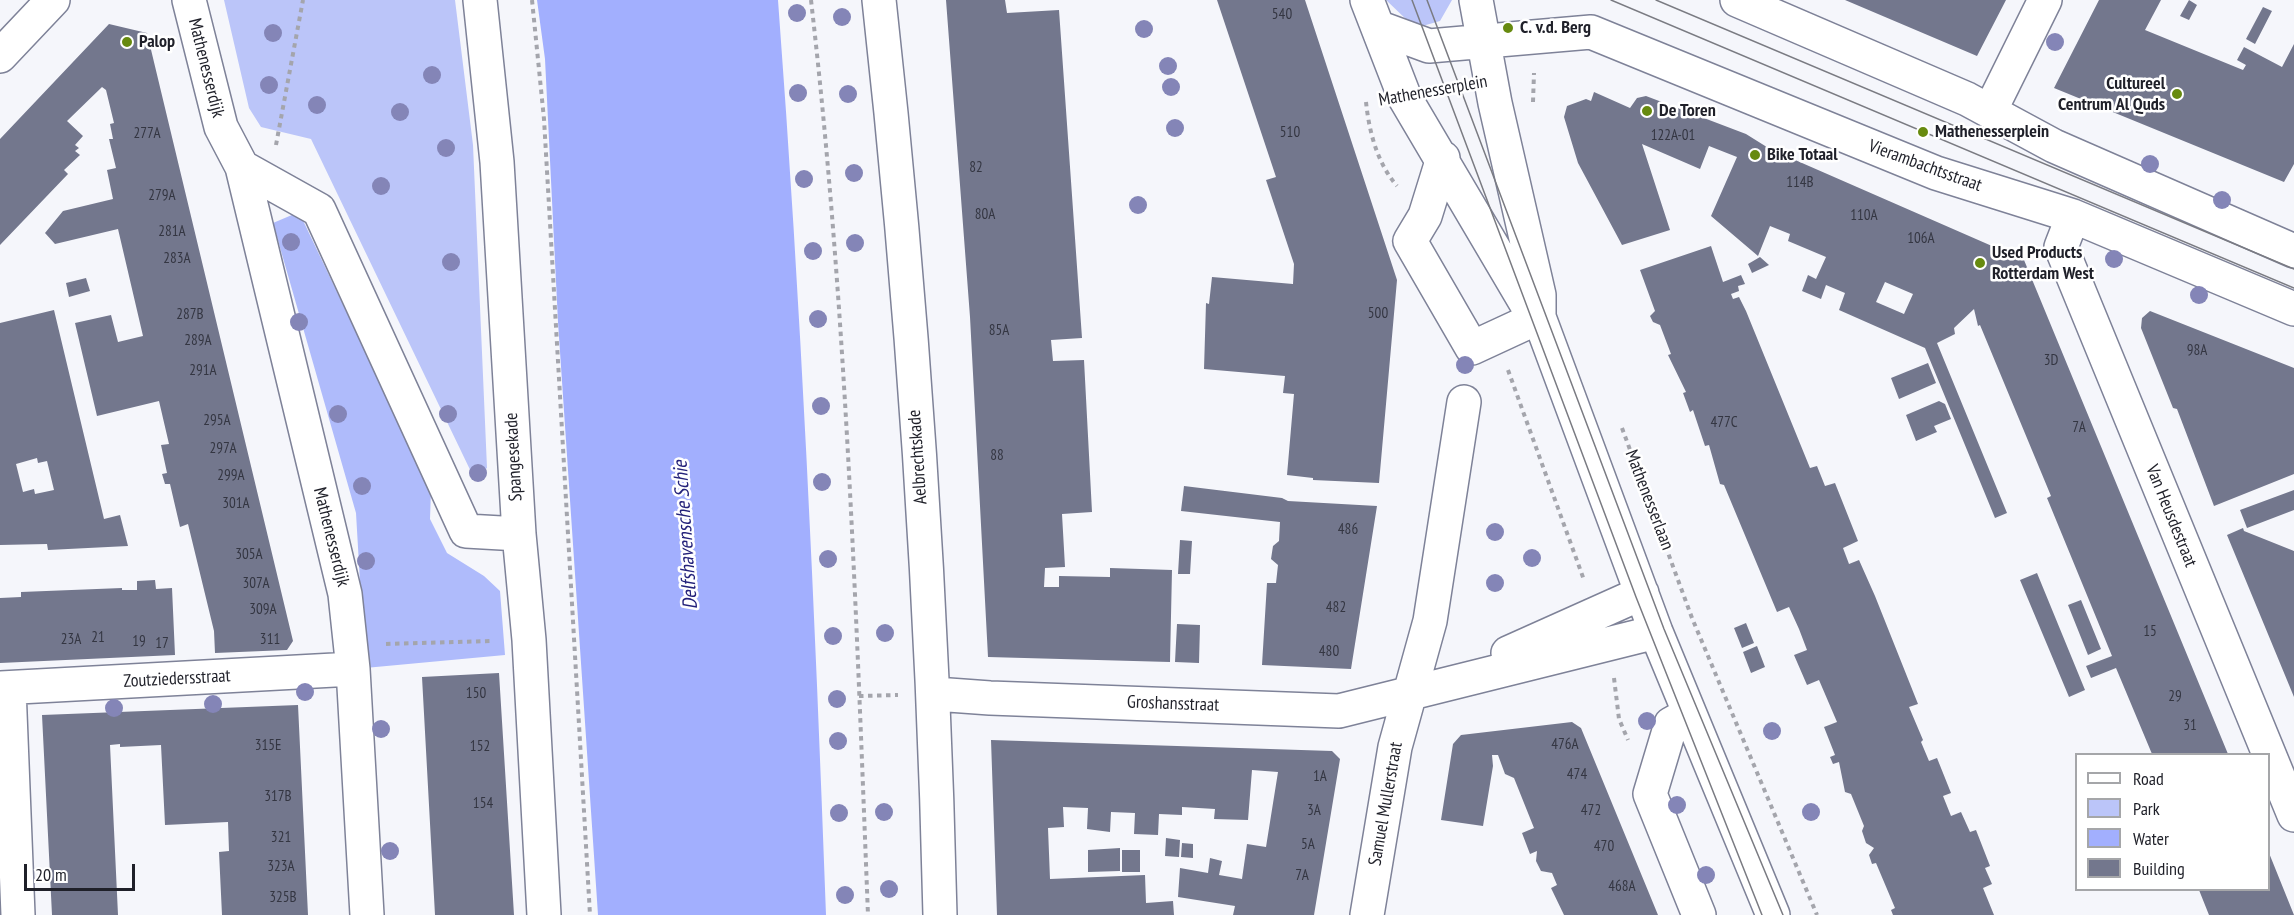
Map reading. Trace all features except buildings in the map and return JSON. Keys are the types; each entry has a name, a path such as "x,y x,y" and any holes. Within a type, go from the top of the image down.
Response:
{"street":[{"path":"0,56 53,0"},
{"name":"Mathenesserdijk","path":"189,0 221,127 256,174 345,594 367,915"},
{"name":"Spangesekade","path":"480,0 497,162 519,534 529,640 544,915"},
{"name":"Aelbrechtskade","path":"879,0 906,282 934,694 940,915"},
{"path":"1476,0 1491,81 1539,295 1539,317 1656,632 1773,915"},
{"path":"1737,0 1990,111 2054,146 2294,251"},
{"path":"1990,111 2046,0"},
{"path":"1373,14 1425,46 1484,43"},
{"path":"1373,14 1405,98 1443,158 1526,303 1539,317"},
{"name":"Vierambachtsstraat","path":"1484,43 1591,32 1936,173 2073,216 2294,309"},
{"path":"1443,158 1425,216 1410,241 1472,348 1539,317"},
{"path":"256,174 319,210 466,531 519,534"},
{"name":"Van Heusdestraat","path":"2073,216 2061,248 2269,753"},
{"path":"1410,694 1430,621 1464,402"},
{"name":"Groshansstraat","path":"1604,630 1642,593"},
{"name":"Groshansstraat","path":"934,694 990,699 1339,711 1410,694 1604,630 1656,632"},
{"name":"Zoutziedersstraat","path":"4,688 351,657"},
{"path":"4,688 18,915"},
{"name":"Samuel Mullerstraat","path":"1367,915 1395,747 1410,694"},
{"path":"1689,714 1671,724 1650,794 1699,915"},
{"name":"Van Heusdestraat","path":"2270,757 2294,815"}],"path":[{"path":"256,174 303,0"},
{"path":"532,0 544,119 590,915"},
{"path":"811,0 826,137 841,354 868,915"},
{"name":"Mathenesserplein","path":"1425,216 1387,175 1368,128 1366,102 1405,98 1534,72 1533,108"},
{"path":"1496,337 1604,630 1619,719 1650,794"},
{"name":"Mathenesserlaan","path":"1620,423 1692,618 1817,915"},
{"path":"351,657 529,640"}],"green space":[{"path":"224,0 455,0 473,145 487,468 474,478 311,139 261,127 249,108"},
{"path":"1386,0 1452,0 1440,21 1419,27 1409,22"}],"shaded area":[{"path":"299,212 431,490 430,519 447,553 484,576 500,591 505,655 365,668 356,513 273,223"}],"water":[{"name":"Delfshavensche Schie","path":"537,0 778,0 794,229 826,915 598,915 558,322 545,59"}],"tram line":[{"path":"1412,0 1636,597 1762,915"},
{"path":"1427,0 1664,629 1783,915"},
{"path":"1611,0 2294,288"},
{"path":"1656,0 2294,269"}],"place":[{"name":"C. v.d. Berg","path":"1508,28"},
{"name":"Palop","path":"127,42"},
{"name":"Cultureel Centrum Al Quds","path":"2177,94"},
{"name":"De Toren","path":"1647,111"},
{"name":"Mathenesserplein","path":"1923,132"},
{"name":"Bike Totaal","path":"1755,155"},
{"name":"Used Products Rotterdam West","path":"1980,263"}]}
